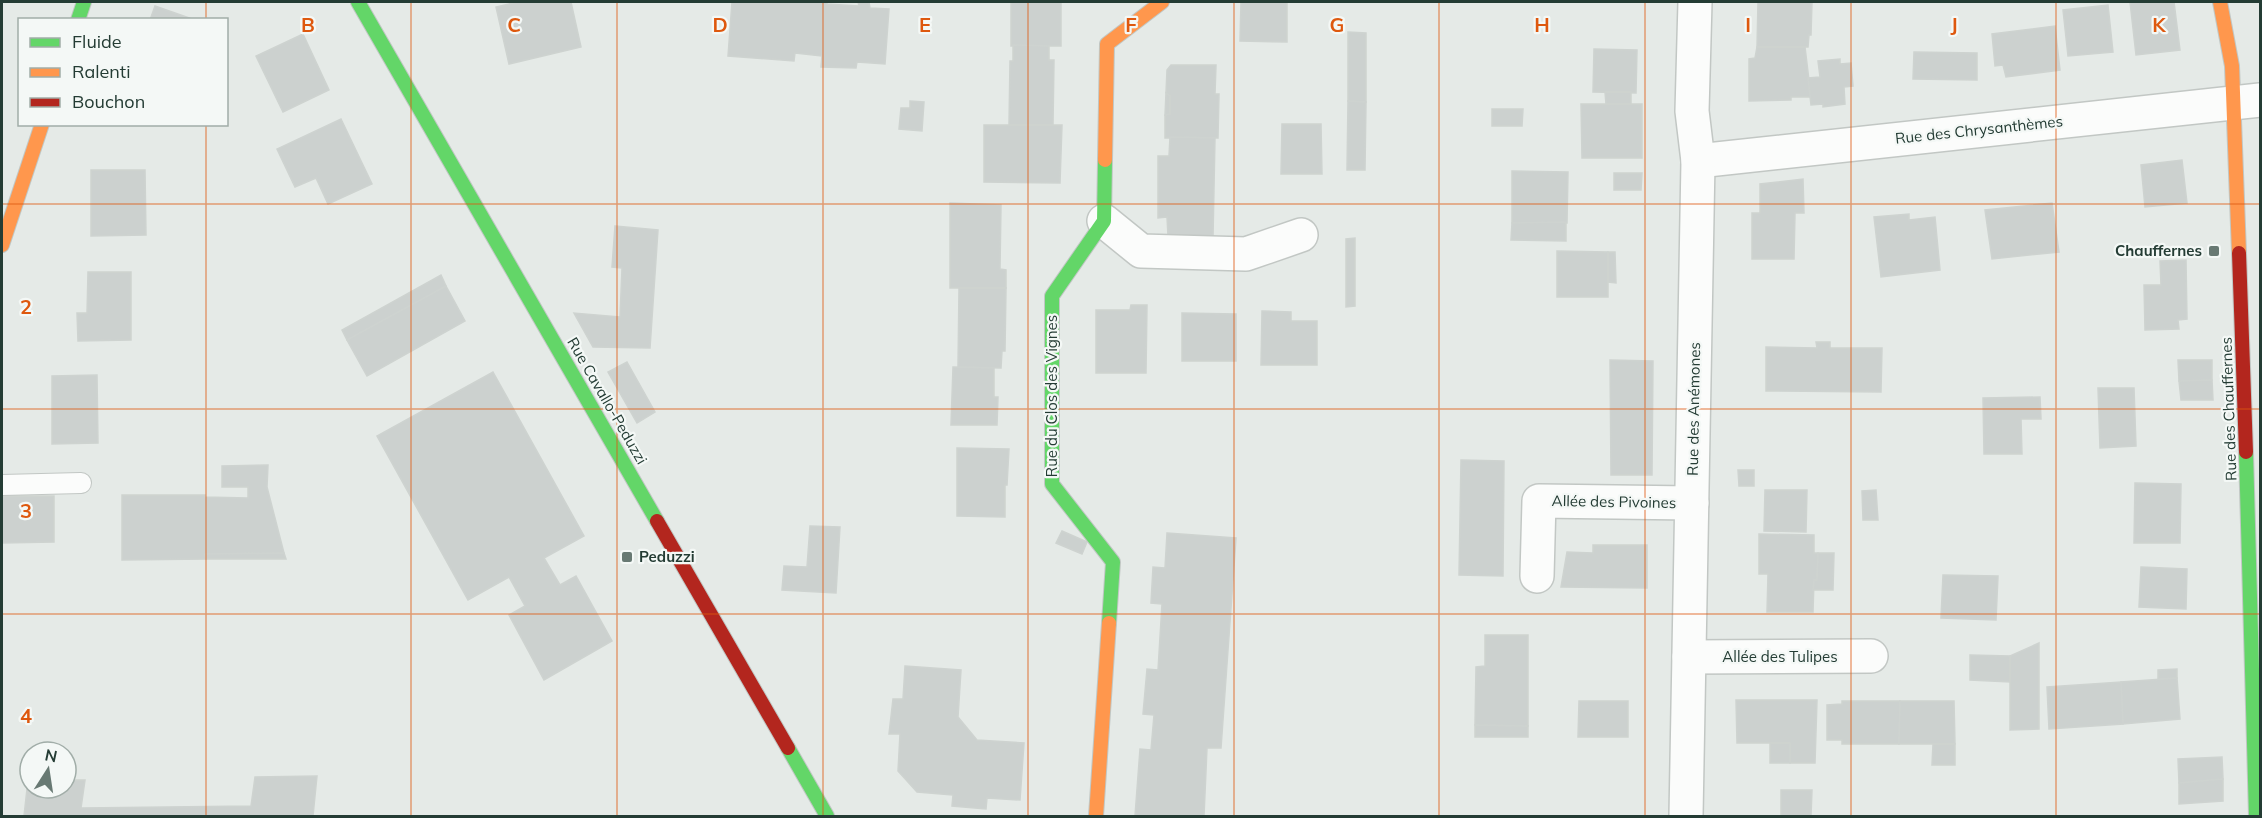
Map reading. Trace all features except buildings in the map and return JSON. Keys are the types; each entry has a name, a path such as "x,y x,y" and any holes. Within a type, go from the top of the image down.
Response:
{"street":[{"path":"79,18 84,2"},
{"name":"Rue Cavallo-Peduzzi","path":"358,2 827,816"},
{"path":"1161,2 1107,44 1104,221 1142,251 1246,254 1301,235"},
{"name":"Rue des Anémones","path":"1686,816 1698,161 1692,111 1695,2"},
{"name":"Rue des Chauffernes","path":"2220,2 2232,66 2247,101 2256,621 2256,816"},
{"name":"Rue des Chrysanthèmes","path":"1698,161 2247,101"},
{"path":"2,245 41,126"},
{"name":"Rue du Clos des Vignes","path":"1096,816 1113,562 1052,484 1052,297 1104,221"},
{"name":"Allée des Pivoines","path":"1537,576 1539,501 1692,503"},
{"name":"Allée des Tulipes","path":"1689,657 1871,656"}],"lane":[{"path":"2,485 81,483"}],"traffic: fast":[{"path":"79,18 84,2"},
{"path":"358,2 657,521"},
{"path":"1105,160 1104,221 1052,296 1052,484 1113,562 1109,623"},
{"path":"2246,452 2256,816"},
{"path":"788,748 827,816"}],"traffic: slow":[{"path":"1105,160 1107,44 1162,2"},
{"path":"2220,2 2232,66 2239,253"},
{"path":"2,245 41,126"},
{"path":"1096,816 1109,623"}],"traffic: jam":[{"path":"2239,253 2246,452"},
{"path":"657,521 788,748"}],"place":[{"name":"Chauffernes","path":"2214,251"},
{"name":"Peduzzi","path":"627,557"}]}
